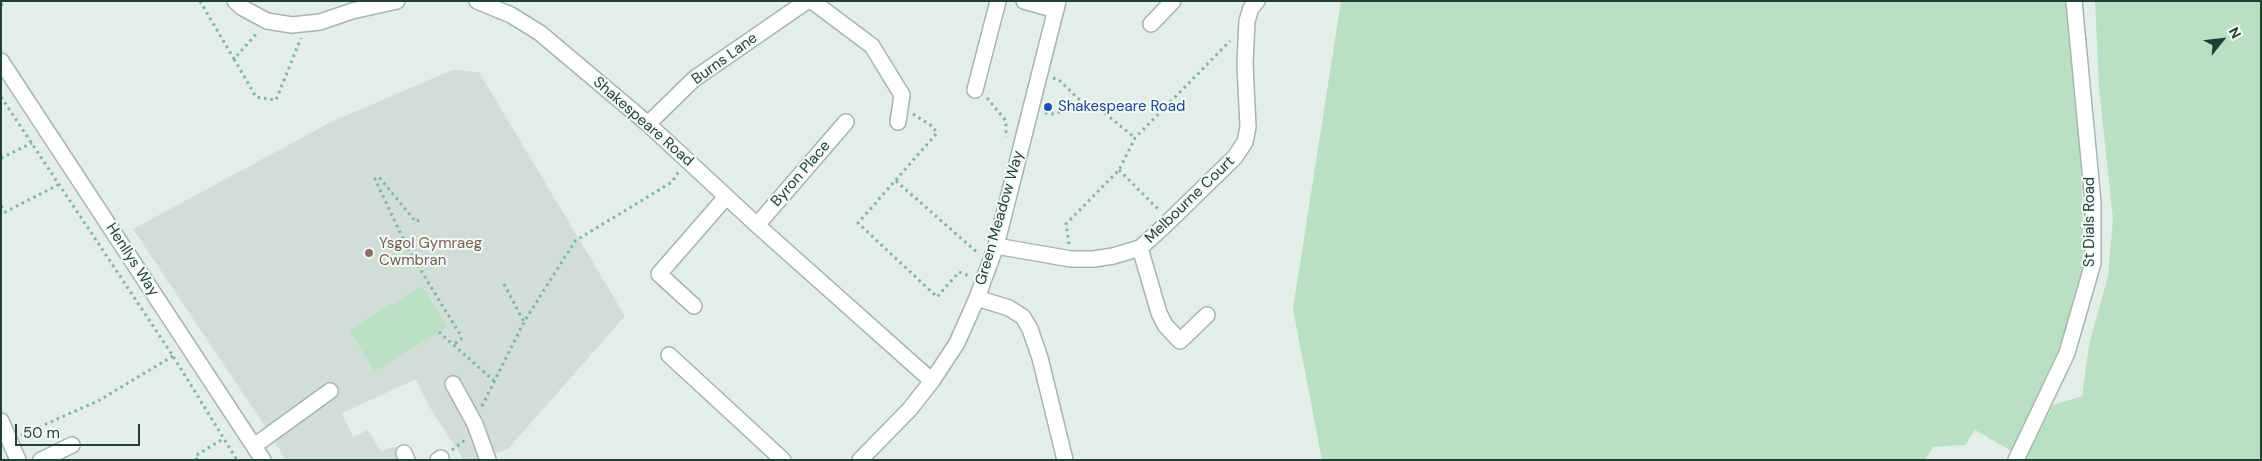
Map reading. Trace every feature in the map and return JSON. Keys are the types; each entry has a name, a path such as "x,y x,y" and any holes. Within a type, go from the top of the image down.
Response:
{"street":[{"path":"236,1 243,8 267,21 292,25 320,22 389,2"},
{"name":"Shakespeare Road","path":"477,1 514,8 540,33 648,124 757,225 932,381"},
{"name":"Burns Lane","path":"648,124 694,80 807,1"},
{"path":"812,1 872,46 902,95 898,122"},
{"path":"975,88 998,1"},
{"path":"1024,1 1057,6"},
{"path":"1150,24 1173,1"},
{"name":"St Dials Road","path":"2016,460 2067,353 2093,263 2093,202 2074,1"},
{"name":"Melbourne Court","path":"993,253 1071,259 1113,256 1140,248 1170,220 1235,157 1245,142 1248,127 1245,45 1251,3"},
{"name":"Green Meadow Way","path":"860,460 909,410 932,381 957,343 977,298 993,253 1057,6"},
{"name":"Henllys Way","path":"1,61 263,460"},
{"name":"Byron Place","path":"757,225 846,122"},
{"path":"694,306 659,274 726,196"},
{"path":"1140,248 1159,313 1165,325 1180,341 1207,315"},
{"path":"977,298 1009,308 1023,318 1030,329 1040,358 1065,460"},
{"path":"669,354 783,460"},
{"path":"452,384 478,433 488,460"},
{"path":"254,446 330,391"},
{"path":"1,421 18,460"},
{"path":"41,460 72,445"}],"path":[{"path":"1,4 5,1"},
{"path":"200,1 256,97 276,100 302,41 299,24"},
{"path":"234,59 267,21"},
{"path":"1071,259 1066,224 1119,170 1135,138 1236,36"},
{"path":"1040,72 1058,80 1088,108 1101,110 1135,138"},
{"path":"975,88 994,105 1006,121 1006,142"},
{"path":"1,97 173,356 237,460"},
{"path":"900,105 932,126 938,133 858,223 937,297 959,272 969,276 971,268"},
{"path":"1030,111 1052,114 1086,106"},
{"path":"1,158 32,143"},
{"path":"480,411 524,322 576,242 672,182 686,160"},
{"path":"1119,170 1170,220"},
{"path":"419,220 416,222 379,177 375,179 409,251 462,336 461,340 453,344"},
{"path":"896,181 976,252 993,253"},
{"path":"1,206 5,212 58,185"},
{"path":"974,260 976,252"},
{"path":"504,284 524,322"},
{"path":"439,332 494,381"},
{"path":"10,440 98,401 173,356"},
{"path":"440,459 468,437 478,433"},
{"path":"197,460 195,456 223,439"}],"shaded area":[{"name":"Ysgol Gymraeg Cwmbran","path":"452,70 479,72 625,316 508,449 474,460 464,460 429,406 416,379 342,413 353,437 368,430 381,452 392,447 403,447 410,460 285,460 276,443 133,229 331,122"}],"green space":[{"path":"1341,1 2068,1 2081,158 2084,277 2058,360 2015,453 1975,430 1965,445 1933,447 1925,460 1322,460 1293,309"},
{"path":"2095,1 2261,1 2261,460 2025,460 2053,405 2082,396 2089,345 2108,276 2113,219 2099,88"},
{"path":"422,286 447,327 375,371 349,330"}],"place":[{"name":"Shakespeare Road","path":"1048,107"},
{"name":"Ysgol Gymraeg Cwmbran","path":"369,253"}]}
